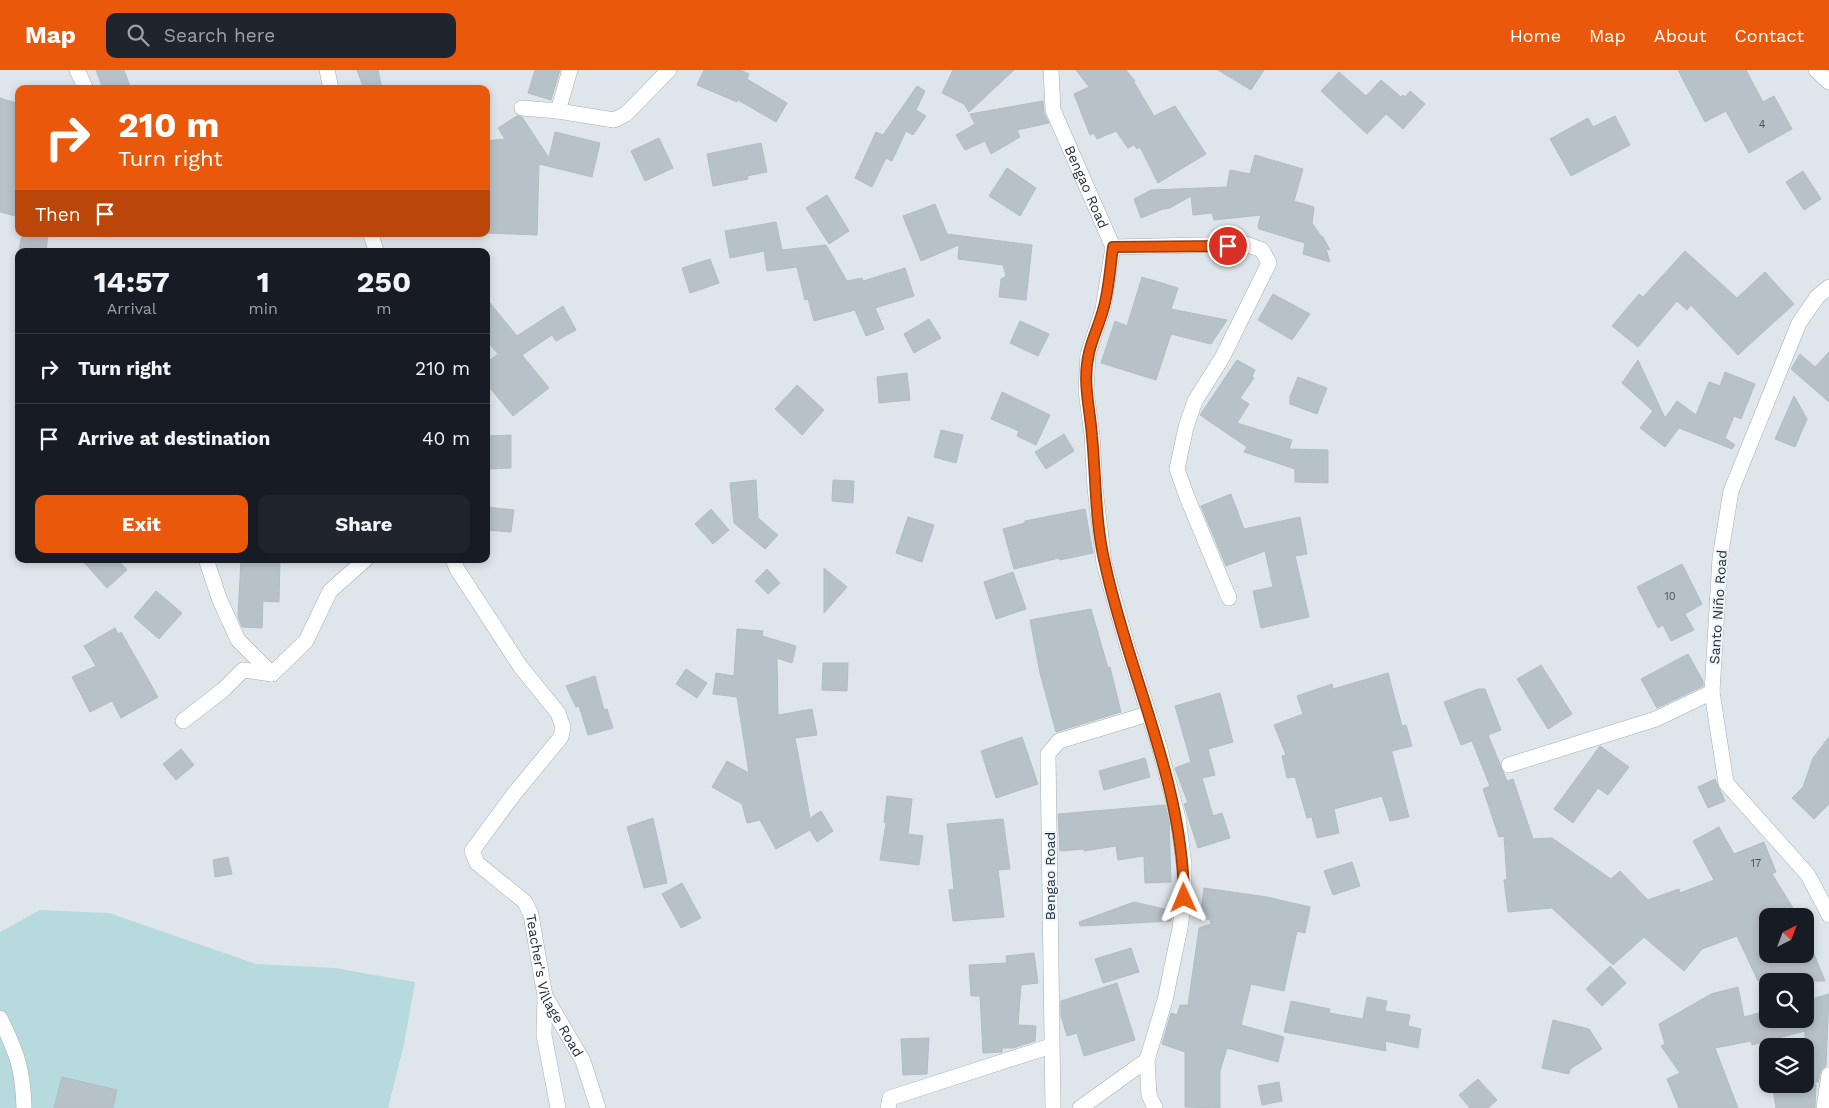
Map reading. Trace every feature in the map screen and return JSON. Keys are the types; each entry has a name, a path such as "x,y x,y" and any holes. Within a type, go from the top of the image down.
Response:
{"street":[{"path":"77,70 84,85"},
{"path":"327,70 330,85"},
{"path":"558,111 570,70"},
{"path":"522,108 558,111 614,120 626,114 669,70"},
{"name":"Bengao Road","path":"1051,70 1053,110 1113,247"},
{"path":"1816,70 1829,82"},
{"path":"1155,1108 1149,1095 1148,1060 1165,1000 1184,898 1184,865 1178,818 1159,746 1104,563 1095,488 1092,435 1086,391 1088,354 1103,309 1113,247 1246,244 1262,250 1269,263 1222,358 1195,402 1186,427 1177,469 1229,598"},
{"name":"Santo Niño Road","path":"1829,288 1817,297 1799,323 1731,491 1720,558 1712,692 1726,783 1808,874 1829,914"},
{"path":"207,563 219,598 238,640 272,674"},
{"path":"272,674 306,641 330,591 362,563"},
{"name":"Teacher's Village Road","path":"454,563 456,569 520,666 558,713 563,727 560,737 514,794 472,851 477,863 525,902 531,915 545,996 583,1061 598,1108"},
{"path":"183,721 223,690 243,670 272,674"},
{"path":"1509,765 1656,719 1712,692"},
{"name":"Bengao Road","path":"1053,1108 1048,754 1059,741 1148,714"},
{"path":"545,996 544,1035 558,1108"},
{"path":"0,1018 18,1054 23,1080 24,1108"},
{"path":"888,1108 890,1098 1051,1046"},
{"path":"1080,1108 1148,1060"},
{"path":"1824,1108 1829,1075"}],"shaded area":[{"path":"40,910 109,913 256,964 334,968 415,982 404,1044 388,1108 0,1108 0,932"}],"building":[{"path":"96,70 124,70 130,85 102,85"},
{"path":"357,70 378,70 381,85 363,85"},
{"path":"535,70 560,70 551,100 528,93"},
{"path":"704,70 740,70 749,74 747,79 787,103 776,122 738,100 737,102 697,85"},
{"path":"953,70 1014,70 969,112 964,104 942,93"},
{"path":"1076,70 1126,70 1135,81 1154,116 1175,106 1206,154 1158,183 1140,147 1137,149 1134,145 1128,148 1116,131 1097,139 1094,133 1090,135 1074,94 1089,87"},
{"path":"1218,70 1264,70 1251,90"},
{"path":"1678,70 1746,70 1763,102 1774,96 1792,129 1749,153 1726,111 1705,122"},
{"path":"1339,72 1366,96 1381,80 1401,97 1403,95 1405,97 1410,91 1425,104 1403,129 1386,114 1367,134 1321,91"},
{"path":"917,86 925,91 916,110 926,116 913,135 906,131 892,161 886,158 872,187 855,178 876,132 883,135"},
{"path":"0,98 15,103 15,216 0,212"},
{"path":"1043,101 1044,113 1049,123 1017,130 1020,137 991,154 985,141 965,150 956,135 975,124 970,114"},
{"path":"517,116 522,117 549,158 555,132 600,143 592,177 539,164 537,235 490,233 490,141 505,139 498,128"},
{"path":"1615,116 1630,145 1571,176 1550,139 1588,118 1593,127"},
{"path":"659,138 673,168 645,181 631,151"},
{"path":"761,143 767,172 747,176 748,179 713,186 707,154"},
{"path":"1255,155 1303,169 1294,201 1314,207 1312,223 1330,250 1326,249 1330,262 1303,254 1305,243 1259,229 1261,215 1214,220 1212,213 1193,215 1191,196 1170,208 1141,218 1134,199 1151,190 1227,187 1230,170 1250,174"},
{"path":"1007,168 1036,188 1020,216 989,196"},
{"path":"1803,171 1821,199 1804,210 1786,182"},
{"path":"827,195 849,231 829,244 806,208"},
{"path":"935,204 947,234 1032,245 1026,300 999,297 1001,279 1006,276 1003,265 958,259 959,245 921,261 903,216"},
{"path":"776,222 782,250 826,245 847,281 862,278 863,281 905,268 914,296 875,308 884,329 866,336 855,310 814,321 808,299 805,300 797,267 767,271 764,251 730,258 725,231"},
{"path":"21,237 48,237 46,248 20,248"},
{"path":"1685,251 1737,298 1765,272 1794,304 1738,355 1691,305 1687,310 1677,301 1638,347 1612,326 1639,294 1643,297"},
{"path":"710,259 719,283 690,293 682,268"},
{"path":"1142,277 1178,288 1171,309 1227,320 1211,344 1171,334 1156,380 1101,363 1115,321 1127,326"},
{"path":"1273,294 1310,314 1292,340 1258,320"},
{"path":"490,303 517,336 563,306 576,330 556,341 552,335 522,355 549,388 513,416 490,388 490,360 498,354 490,345"},
{"path":"929,319 941,338 914,353 904,334"},
{"path":"1020,321 1049,334 1038,356 1010,343"},
{"path":"1829,352 1829,402 1791,369 1800,354 1815,367"},
{"path":"1237,360 1255,370 1252,377 1254,378 1240,398 1249,404 1237,423 1292,440 1289,449 1328,450 1328,483 1295,482 1295,469 1244,452 1247,447 1200,415"},
{"path":"1638,360 1665,418 1677,401 1696,415 1709,382 1720,386 1725,372 1755,384 1741,419 1734,416 1725,438 1735,445 1732,449 1679,428 1665,447 1640,428 1653,411 1622,383"},
{"path":"907,373 910,400 879,403 877,377"},
{"path":"1298,377 1327,388 1317,414 1290,404 1290,397"},
{"path":"797,385 824,410 802,435 775,409"},
{"path":"1002,392 1050,415 1036,445 1017,436 1019,431 991,419"},
{"path":"1794,396 1807,419 1795,447 1775,439"},
{"path":"941,430 963,435 956,463 934,457"},
{"path":"1064,434 1074,451 1046,469 1035,452"},
{"path":"511,435 511,468 490,469 490,436"},
{"path":"756,480 758,518 778,535 765,549 734,523 730,483"},
{"path":"833,480 854,481 853,503 832,501"},
{"path":"1231,494 1244,529 1300,517 1307,554 1295,556 1309,617 1261,628 1253,591 1273,587 1265,551 1226,566 1201,506"},
{"path":"490,507 514,510 511,532 490,530"},
{"path":"711,509 729,530 713,544 695,524"},
{"path":"1085,509 1093,553 1060,560 1059,558 1014,569 1003,529 1025,523 1025,521"},
{"path":"908,517 934,525 922,562 896,553"},
{"path":"85,563 121,563 127,570 107,588"},
{"path":"241,563 280,563 279,602 263,601 262,628 242,627 238,616"},
{"path":"1682,564 1702,604 1685,614 1694,630 1671,641 1663,625 1658,628 1637,587"},
{"path":"824,568 847,587 824,613"},
{"path":"767,569 780,583 768,594 755,581"},
{"path":"1013,572 1026,609 996,619 984,582"},
{"path":"156,591 182,613 159,639 134,617"},
{"path":"1091,609 1108,668 1110,667 1121,712 1056,732 1040,673 1030,620"},
{"path":"115,628 118,634 121,632 158,697 121,718 112,701 90,712 72,677 96,666 84,646"},
{"path":"737,629 763,631 762,636 796,646 792,663 777,658 778,715 812,709 817,735 795,738 810,818 821,811 833,831 817,842 810,830 776,849 760,820 747,823 742,804 712,787 727,761 749,773 737,697 713,694 716,673 734,676"},
{"path":"1688,654 1703,681 1703,686 1657,708 1641,679"},
{"path":"823,663 848,663 847,691 822,690"},
{"path":"1541,665 1572,714 1548,729 1517,679"},
{"path":"686,669 707,683 697,698 676,684"},
{"path":"1388,673 1402,726 1406,725 1412,746 1392,751 1409,817 1390,821 1382,796 1334,809 1339,833 1317,838 1312,817 1307,818 1295,777 1287,778 1282,756 1286,755 1274,725 1303,714 1297,696 1332,684 1333,689"},
{"path":"595,676 604,710 607,709 613,728 588,735 579,706 576,707 566,686"},
{"path":"1478,689 1485,689 1501,730 1488,735 1507,781 1513,779 1533,839 1552,838 1611,879 1620,871 1648,900 1679,889 1680,893 1714,880 1693,841 1719,827 1734,854 1764,842 1776,872 1772,874 1793,908 1759,908 1759,963 1814,963 1814,954 1825,981 1814,981 1814,973 1759,973 1758,981 1737,936 1702,949 1684,971 1644,937 1613,965 1552,908 1508,912 1504,880 1507,880 1504,836 1499,837 1483,789 1490,786 1472,741 1461,745 1444,702"},
{"path":"1220,693 1233,742 1208,749 1215,775 1202,778 1213,816 1222,813 1230,838 1198,848 1184,804 1188,803 1175,768 1191,762 1175,706"},
{"path":"1022,737 1038,784 996,798 981,751"},
{"path":"1829,737 1829,804 1814,819 1792,798 1803,787 1813,758"},
{"path":"1600,746 1629,767 1608,795 1598,788 1573,823 1554,809"},
{"path":"181,749 194,765 176,780 163,764"},
{"path":"1145,758 1150,777 1104,790 1099,771"},
{"path":"1715,779 1725,801 1708,808 1698,787"},
{"path":"887,796 912,799 908,834 923,836 919,865 880,860 886,823 884,822"},
{"path":"1165,805 1169,820 1171,882 1145,883 1144,856 1118,860 1116,846 1084,851 1084,849 1060,851 1058,814"},
{"path":"653,818 667,883 644,888 627,827"},
{"path":"1003,819 1010,869 998,870 1004,917 953,921 949,890 954,889 947,824"},
{"path":"228,857 232,874 215,877 213,860"},
{"path":"1352,862 1360,886 1333,895 1324,871"},
{"path":"682,883 701,918 681,928 662,894"},
{"path":"1204,888 1267,897 1310,907 1305,933 1297,931 1284,991 1251,984 1241,1025 1284,1037 1278,1062 1227,1048 1220,1071 1220,1108 1185,1107 1185,1052 1162,1044 1171,1013 1177,1015 1180,1005 1188,1005 1199,928 1211,924 1210,919 1200,920"},
{"path":"1134,902 1173,911 1171,921 1080,926 1079,922"},
{"path":"1131,948 1139,972 1103,983 1095,959"},
{"path":"1034,953 1038,983 1021,985 1018,1025 1036,1026 1035,1041 1013,1048 1002,1048 1002,1052 983,1053 980,996 971,996 969,965 1007,963 1006,956"},
{"path":"1610,966 1626,983 1602,1006 1586,989"},
{"path":"1117,983 1135,1040 1084,1056 1077,1033 1067,1036 1061,1016 1061,1001"},
{"path":"1738,987 1744,1017 1759,1013 1759,1028 1814,1028 1814,998 1829,994 1826,1066 1821,1070 1818,1082 1814,1083 1814,1038 1805,1038 1805,1031 1778,1038 1759,1038 1759,1043 1752,1045 1751,1041 1715,1048 1738,1108 1679,1108 1667,1079 1680,1073 1661,1046 1665,1044 1659,1024 1711,994"},
{"path":"1367,997 1387,1001 1385,1011 1410,1015 1408,1026 1421,1029 1418,1048 1385,1041 1386,1051 1284,1032 1291,1001 1330,1009 1329,1013 1363,1019"},
{"path":"1553,1020 1589,1029 1602,1049 1570,1069 1569,1074 1542,1068"},
{"path":"929,1038 927,1074 903,1075 901,1039"},
{"path":"62,1077 117,1090 113,1108 54,1108"},
{"path":"1478,1079 1497,1100 1488,1108 1470,1108 1459,1095"},
{"path":"1279,1082 1282,1101 1262,1105 1258,1086"},
{"path":"1814,1084 1816,1084 1815,1108 1776,1108 1774,1093 1814,1093"}],"route":[{"path":"1184,898 1184,865 1178,818 1159,746 1129,652 1104,563 1086,391 1088,354 1103,309 1113,247 1228,246"}]}
